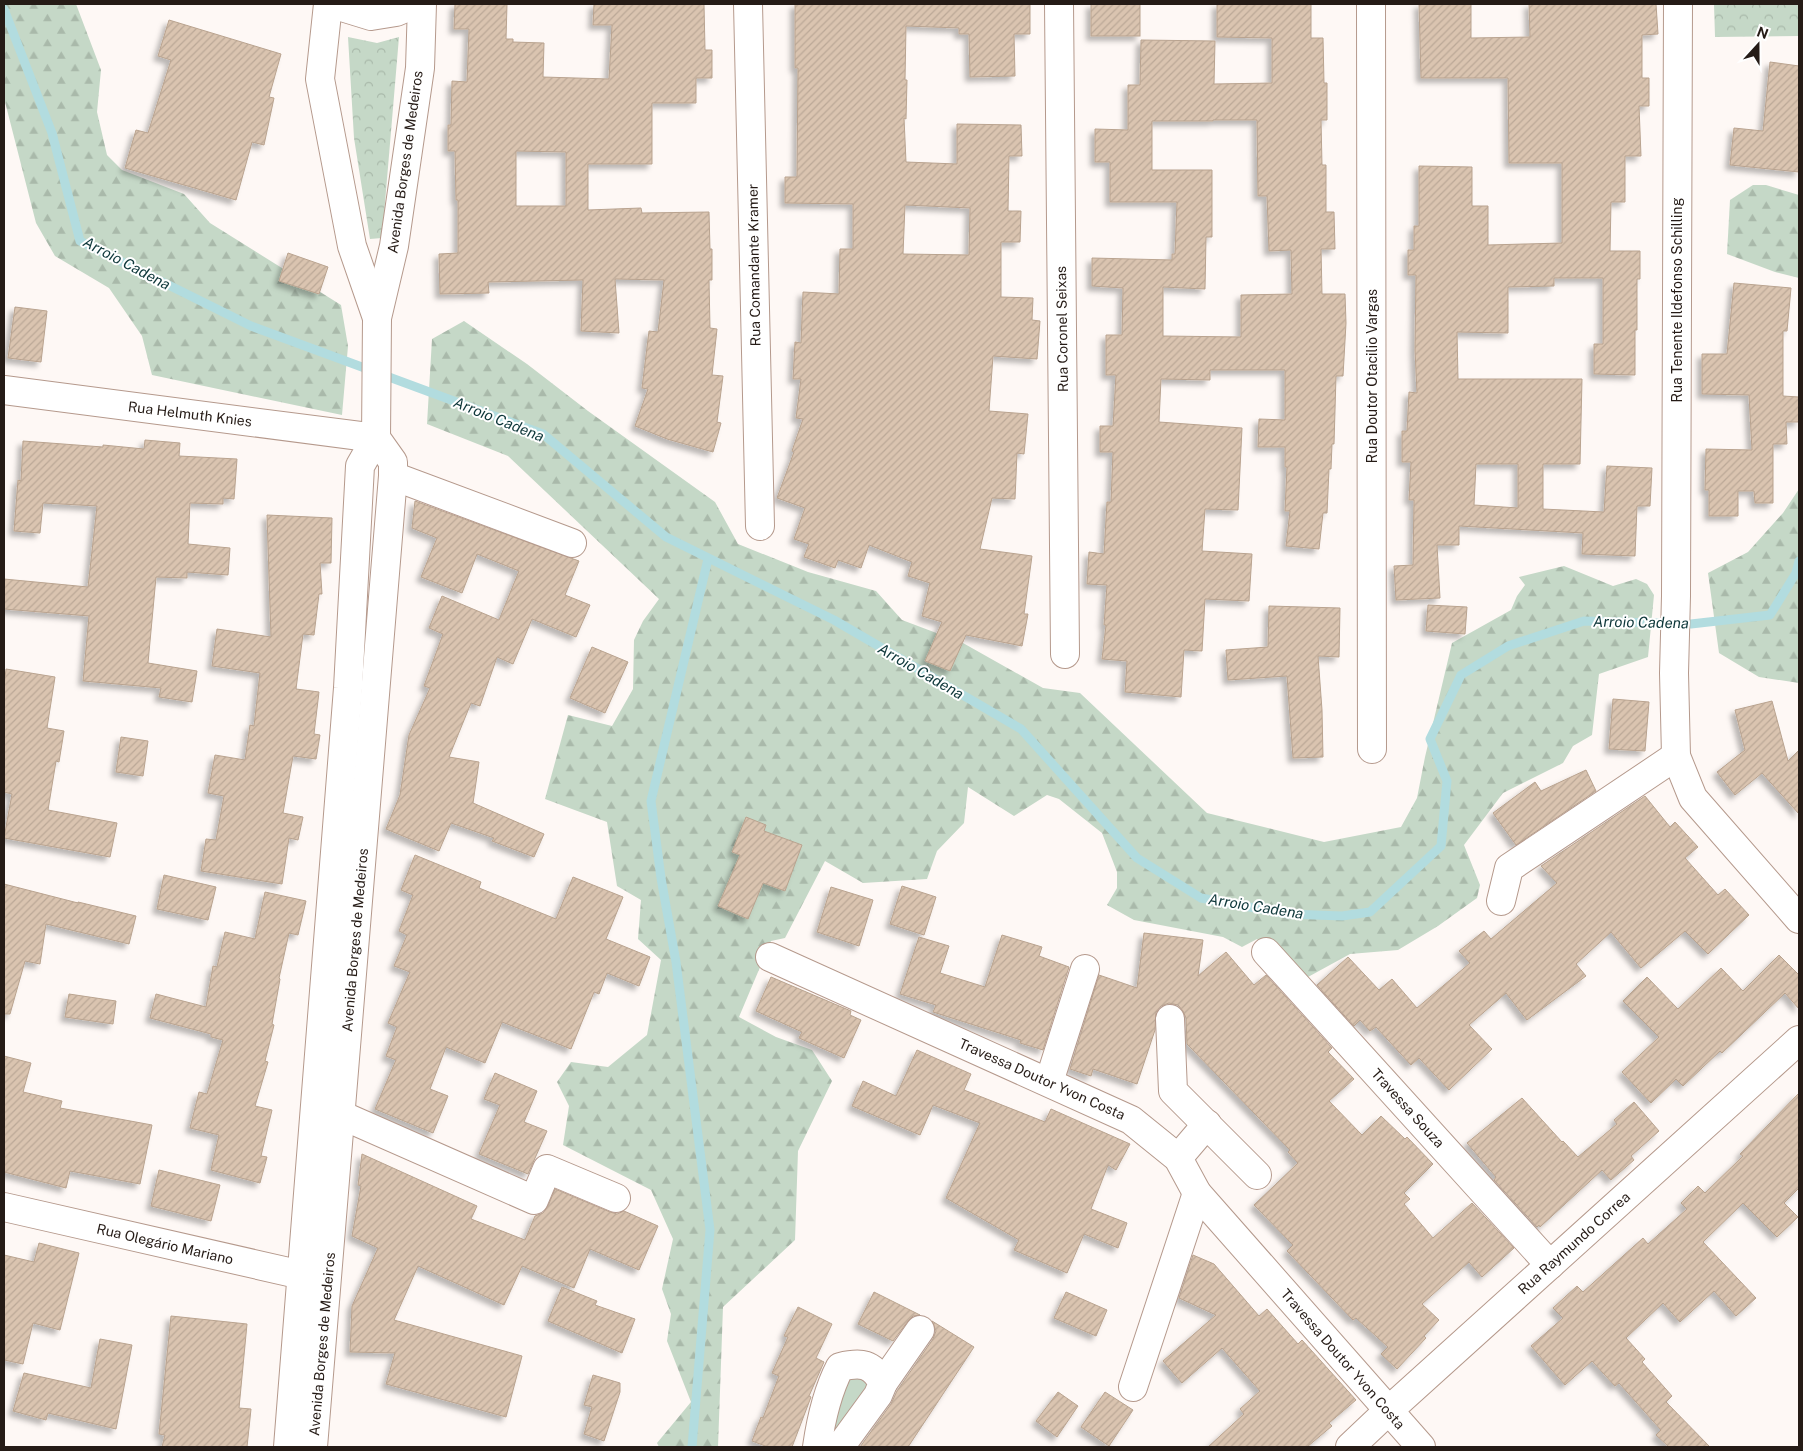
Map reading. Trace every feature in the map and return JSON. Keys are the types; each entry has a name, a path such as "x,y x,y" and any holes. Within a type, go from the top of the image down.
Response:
{"street":[{"name":"Avenida Borges de Medeiros","path":"328,4 320,79 352,246 377,318"},
{"path":"341,4 345,8 371,16 396,12 415,4"},
{"name":"Avenida Borges de Medeiros","path":"313,1447 314,1278 360,466 376,428 377,318 394,246 420,68 422,4"},
{"name":"Rua Comandante Kramer","path":"748,4 760,526"},
{"name":"Rua Coronel Seixas","path":"1059,4 1065,654"},
{"name":"Rua Doutor Otacilio Vargas","path":"1371,4 1372,749"},
{"name":"Rua Tenente Ildefonso Schilling","path":"1676,756 1674,673 1676,596 1678,4"},
{"name":"Rua Helmuth Knies","path":"4,390 376,428"},
{"name":"Avenida Borges de Medeiros","path":"288,1447 341,1115 393,476 393,462 376,428"},
{"path":"393,476 572,543"},
{"path":"1501,902 1510,868 1676,756 1693,798 1799,919"},
{"name":"Travessa Souza","path":"1266,952 1550,1264"},
{"name":"Travessa Doutor Yvon Costa","path":"770,957 1132,1120 1178,1158 1197,1193 1421,1447"},
{"path":"1048,1082 1084,969"},
{"path":"1170,1019 1173,1091 1258,1175"},
{"name":"Rua Raymundo Correa","path":"1350,1447 1799,1040"},
{"path":"341,1115 534,1200 547,1170 616,1198"},
{"path":"1178,1158 1207,1124"},
{"path":"1133,1387 1197,1193"},
{"name":"Rua Olegário Mariano","path":"4,1207 314,1278"},
{"path":"840,1447 878,1396 883,1383 920,1330"},
{"path":"817,1447 819,1430 832,1381 840,1367 863,1365 875,1370 883,1383"}],"green space":[{"path":"4,4 76,4 101,70 97,112 107,155 122,170 184,194 210,223 341,305 348,346 342,415 152,375 142,336 109,288 55,256 36,223 4,98"},
{"path":"1714,4 1799,4 1799,36 1715,37"},
{"path":"348,37 377,43 399,37 382,238 370,239 354,138"},
{"path":"1753,185 1766,185 1799,195 1799,278 1775,272 1727,254 1730,200"},
{"path":"464,321 527,364 588,411 715,502 738,544 808,572 876,591 902,620 963,643 1043,688 1080,693 1207,813 1324,842 1401,827 1417,798 1452,643 1511,610 1517,596 1525,585 1519,577 1564,566 1613,586 1636,579 1647,584 1654,595 1648,657 1599,674 1592,735 1573,746 1563,763 1503,793 1464,845 1480,885 1477,898 1438,926 1398,950 1350,954 1308,977 1257,939 1242,947 1223,937 1134,920 1107,905 1117,888 1117,872 1102,833 1059,799 1047,795 1014,816 968,787 964,823 937,851 927,879 863,883 825,861 785,938 771,941 739,1017 776,1037 812,1050 832,1081 798,1151 795,1240 723,1307 718,1447 659,1447 657,1443 691,1402 667,1341 671,1314 662,1289 673,1239 651,1190 563,1145 569,1106 557,1082 571,1062 608,1067 647,1035 661,960 638,939 641,900 617,886 607,822 545,799 568,715 612,726 633,689 634,640 643,621 659,599 508,456 427,424 432,339"},
{"path":"1799,489 1799,683 1759,677 1719,653 1708,573 1748,552 1783,513"},
{"path":"851,1368 873,1385 832,1447 827,1424"}],"building":[{"path":"455,4 507,4 506,39 513,39 513,42 544,43 543,77 609,79 612,25 593,25 594,4 704,4 705,50 712,50 712,78 696,78 696,103 652,103 652,164 588,164 588,210 641,208 642,213 709,212 710,249 712,249 712,280 709,280 710,328 717,329 712,375 723,376 717,422 721,423 713,452 667,439 635,426 648,389 642,388 649,331 658,332 664,280 615,279 619,333 581,331 583,280 488,282 489,293 440,294 439,254 458,253 458,200 456,200 455,151 448,151 448,125 451,125 452,81 467,82 469,29 454,29","holes":["516,151 566,152 566,206 516,206"]},
{"path":"795,4 1030,4 1030,34 1014,34 1015,76 970,77 969,34 959,34 959,28 906,26 906,119 904,118 906,162 957,164 957,124 1021,125 1022,156 1009,156 1008,211 1021,211 1020,242 1001,242 1001,297 1033,298 1032,320 1040,321 1037,359 993,356 989,411 1028,414 1024,454 1017,453 1015,499 992,498 980,549 1032,556 1024,614 1028,614 1022,646 966,635 950,671 925,661 942,622 922,616 930,583 908,576 912,562 869,545 861,568 838,560 835,568 804,557 809,544 794,539 805,508 777,498 794,452 792,451 803,419 796,418 801,379 793,379 795,342 801,343 803,292 839,294 840,249 853,249 853,204 785,203 785,177 797,177 798,68 795,68","holes":["905,205 970,208 969,255 903,254"]},
{"path":"1091,4 1140,4 1140,36 1091,36"},
{"path":"1217,4 1311,4 1311,38 1323,38 1324,83 1327,83 1327,120 1321,120 1322,165 1326,165 1326,212 1334,212 1335,249 1321,249 1322,294 1345,294 1346,323 1343,376 1336,376 1334,444 1332,444 1331,469 1329,469 1327,513 1323,513 1319,549 1286,546 1290,511 1285,511 1287,467 1285,467 1285,447 1258,447 1259,419 1285,420 1285,370 1210,370 1210,380 1161,379 1159,422 1242,428 1238,510 1205,509 1202,551 1252,554 1249,601 1205,599 1202,651 1184,650 1181,697 1125,692 1127,661 1102,659 1106,625 1104,625 1107,585 1087,584 1089,552 1104,554 1107,502 1111,502 1113,452 1100,452 1100,426 1113,426 1116,375 1106,375 1106,335 1122,335 1123,288 1092,286 1092,258 1172,260 1172,254 1175,254 1177,202 1110,202 1110,162 1095,162 1095,129 1128,130 1128,85 1140,85 1141,40 1215,41 1214,84 1272,83 1272,38 1217,37","holes":["1257,120 1258,196 1267,196 1269,251 1291,250 1292,294 1241,295 1241,337 1163,336 1163,287 1205,289 1206,237 1212,237 1212,170 1152,170 1152,121"]},
{"path":"1419,4 1471,4 1471,38 1530,37 1529,4 1656,4 1658,34 1642,35 1642,78 1649,78 1649,106 1639,106 1641,156 1625,156 1625,202 1611,202 1610,251 1640,251 1640,279 1637,279 1635,375 1594,374 1594,344 1603,344 1603,278 1554,278 1554,286 1508,287 1508,333 1457,332 1458,379 1582,379 1580,464 1543,464 1543,509 1604,512 1607,466 1652,468 1650,506 1637,506 1635,556 1582,554 1583,533 1459,526 1459,545 1437,545 1440,598 1396,600 1394,566 1413,565 1414,500 1409,500 1411,462 1402,462 1402,431 1407,431 1409,392 1417,393 1415,350 1416,275 1408,275 1408,250 1414,250 1414,226 1419,226 1419,166 1472,167 1472,206 1488,206 1488,245 1562,243 1562,163 1509,163 1508,78 1421,78","holes":["1476,464 1518,464 1518,508 1474,505"]},
{"path":"169,20 281,54 269,97 274,98 264,145 252,142 236,200 125,168 136,130 148,133 171,60 158,56"},
{"path":"1770,62 1799,66 1799,172 1730,165 1734,128 1763,131"},
{"path":"288,253 328,267 319,294 279,281"},
{"path":"1734,283 1791,288 1787,331 1783,331 1783,396 1799,397 1799,422 1786,422 1787,444 1773,444 1773,503 1755,503 1754,491 1738,491 1738,516 1709,516 1709,490 1705,490 1706,449 1752,450 1749,395 1702,394 1702,354 1727,354"},
{"path":"15,307 47,311 41,362 8,358"},
{"path":"145,440 180,443 179,456 237,459 234,499 223,498 223,504 190,503 188,544 230,548 228,575 187,572 187,578 156,577 148,663 197,671 192,702 159,697 161,688 83,681 89,616 4,609 4,579 88,587 97,506 43,503 40,533 14,531 18,480 21,481 23,441 144,449"},
{"path":"415,501 579,561 565,595 590,605 576,637 532,619 513,664 497,657 480,706 471,703 449,757 479,762 473,803 544,834 534,857 492,841 494,838 451,823 439,851 386,829 400,795 409,735 430,688 424,686 443,634 429,628 442,596 499,620 519,571 477,554 462,593 421,577 437,538 412,528"},
{"path":"267,515 332,518 331,563 320,563 322,594 319,594 314,635 303,634 296,689 319,692 314,734 320,735 316,759 293,756 283,813 303,817 298,840 289,838 282,884 201,871 206,839 216,840 224,796 208,793 215,755 245,760 250,725 254,726 260,673 212,666 217,629 271,637"},
{"path":"1428,605 1467,607 1465,634 1426,631"},
{"path":"1269,606 1340,608 1339,657 1318,656 1323,757 1293,758 1287,676 1228,680 1226,650 1268,647"},
{"path":"592,647 628,662 605,713 570,698"},
{"path":"6,669 55,677 47,728 64,731 59,762 56,761 48,810 117,823 110,857 4,838 12,794 4,792 4,686"},
{"path":"1613,699 1649,702 1645,751 1609,749"},
{"path":"1772,701 1788,761 1799,750 1799,814 1762,773 1735,795 1717,772 1745,750 1735,710"},
{"path":"121,737 148,741 143,776 116,772"},
{"path":"1586,770 1596,791 1516,845 1493,813 1535,782 1541,791"},
{"path":"1645,796 1670,827 1675,822 1698,847 1685,858 1718,895 1725,889 1749,915 1708,954 1685,931 1641,968 1611,932 1576,964 1586,976 1527,1020 1506,993 1469,1025 1492,1049 1449,1090 1419,1058 1411,1065 1376,1027 1370,1031 1360,1020 1354,1026 1317,985 1348,957 1379,990 1392,979 1417,1008 1470,963 1459,951 1484,931 1491,939 1557,883 1541,866"},
{"path":"746,817 766,825 764,831 802,845 785,891 763,883 748,919 718,906 740,855 732,852"},
{"path":"415,855 481,882 479,888 556,919 573,877 623,897 606,939 650,957 639,986 607,973 599,994 594,992 571,1049 502,1022 485,1063 446,1047 430,1089 448,1096 433,1133 375,1109 396,1060 386,1056 397,1027 388,1023 410,972 394,966 407,935 399,931 413,895 401,890"},
{"path":"164,875 216,887 208,920 157,909"},
{"path":"4,884 136,916 129,944 46,924 40,964 25,961 10,1014 4,1014"},
{"path":"902,886 936,897 924,935 890,924"},
{"path":"831,887 873,900 859,946 817,932"},
{"path":"265,892 306,901 298,935 289,933 279,978 272,1024 274,1025 265,1061 268,1062 255,1106 272,1110 261,1156 267,1157 260,1183 211,1170 219,1135 190,1128 199,1092 207,1094 223,1040 211,1037 211,1034 150,1018 156,994 206,1007 213,966 217,967 225,932 255,939"},
{"path":"1144,933 1203,940 1198,976 1226,952 1254,985 1266,975 1332,1048 1328,1052 1354,1079 1329,1101 1362,1135 1381,1116 1405,1139 1407,1137 1433,1164 1404,1193 1410,1199 1404,1204 1433,1238 1472,1203 1514,1248 1482,1277 1469,1262 1422,1304 1439,1320 1424,1336 1426,1338 1397,1369 1381,1354 1388,1347 1356,1318 1353,1320 1287,1251 1293,1245 1254,1205 1298,1163 1288,1152 1290,1150 1187,1044 1186,1018 1178,1005 1169,1003 1161,1006 1156,1012 1155,1030 1137,1084 1093,1069 1091,1076 1070,1069 1099,975 1137,988"},
{"path":"1002,935 1042,947 1039,956 1069,967 1043,1050 1020,1043 1021,1040 933,1012 936,1005 900,994 919,937 949,946 940,973 985,987"},
{"path":"1779,955 1799,975 1799,1009 1785,993 1722,1053 1720,1051 1683,1086 1676,1079 1651,1103 1622,1072 1659,1037 1623,1001 1647,977 1678,1009 1721,968 1743,991"},
{"path":"771,977 851,1011 850,1015 861,1020 844,1058 799,1038 802,1032 756,1011"},
{"path":"69,994 116,1001 113,1024 65,1017"},
{"path":"917,1050 971,1074 964,1090 1045,1122 1051,1109 1130,1144 1116,1170 1108,1165 1091,1209 1127,1223 1118,1248 1084,1234 1067,1273 1014,1250 1019,1240 946,1198 980,1123 933,1105 920,1135 852,1106 863,1081 896,1096"},
{"path":"4,1056 31,1063 23,1092 62,1101 60,1108 152,1125 140,1184 70,1171 66,1188 4,1172"},
{"path":"495,1073 537,1091 524,1122 547,1131 528,1174 479,1154 500,1105 484,1099"},
{"path":"1799,1093 1799,1188 1784,1203 1798,1217 1777,1237 1743,1203 1703,1242 1756,1298 1736,1316 1714,1291 1680,1322 1663,1303 1626,1338 1645,1359 1642,1362 1672,1396 1666,1402 1710,1447 1669,1447 1656,1435 1661,1430 1619,1383 1615,1386 1592,1361 1565,1385 1531,1346 1563,1318 1553,1308 1577,1286 1583,1292 1643,1238 1648,1244 1687,1209 1681,1203 1698,1186 1705,1193 1743,1156 1740,1154"},
{"path":"1522,1098 1578,1157 1617,1124 1614,1120 1634,1102 1659,1131 1631,1156 1634,1160 1611,1180 1602,1170 1540,1227 1539,1225 1537,1227 1494,1180 1496,1177 1467,1143"},
{"path":"362,1154 477,1206 471,1219 525,1240 535,1216 543,1213 555,1189 610,1212 617,1214 624,1211 658,1226 639,1270 590,1249 574,1288 522,1266 504,1305 418,1266 394,1320 522,1356 506,1417 386,1384 395,1353 350,1352 352,1306 378,1248 352,1236 361,1186 358,1185"},
{"path":"159,1170 220,1185 211,1221 151,1206"},
{"path":"39,1243 79,1253 60,1330 33,1323 23,1364 4,1360 4,1255 34,1262"},
{"path":"1193,1255 1214,1264 1259,1316 1267,1309 1298,1344 1302,1340 1356,1400 1329,1423 1332,1426 1307,1447 1208,1447 1244,1414 1240,1409 1260,1391 1222,1348 1182,1383 1163,1361 1216,1315 1179,1298"},
{"path":"562,1287 597,1301 595,1305 635,1319 622,1353 548,1321"},
{"path":"874,1292 920,1315 913,1316 893,1341 858,1324"},
{"path":"1066,1292 1107,1310 1096,1336 1054,1318"},
{"path":"798,1307 832,1324 816,1358 824,1362 809,1396 811,1397 792,1447 768,1447 752,1441 779,1376 772,1373 788,1337 784,1336"},
{"path":"171,1316 247,1324 239,1408 251,1409 247,1447 162,1447 165,1435 159,1434"},
{"path":"932,1321 974,1347 908,1447 860,1447 891,1404 897,1391 933,1339 936,1331"},
{"path":"100,1339 132,1345 116,1429 48,1413 46,1420 13,1411 24,1373 91,1388"},
{"path":"593,1375 620,1383 620,1392 604,1441 584,1434 592,1407 584,1405"},
{"path":"1058,1392 1078,1406 1057,1437 1036,1421"},
{"path":"1105,1392 1133,1410 1109,1446 1081,1427"}],"waterway":[{"name":"Arroio Cadena","path":"4,9 52,133 80,241 251,326 543,434 666,537 834,620 1021,729 1137,858 1201,898 1288,914 1342,916 1370,912 1441,846 1447,781 1430,739 1461,675 1508,646 1584,621 1691,624 1770,615 1796,573 1799,561"},
{"path":"692,1447 710,1230 676,962 661,878 651,801 708,559"}]}
